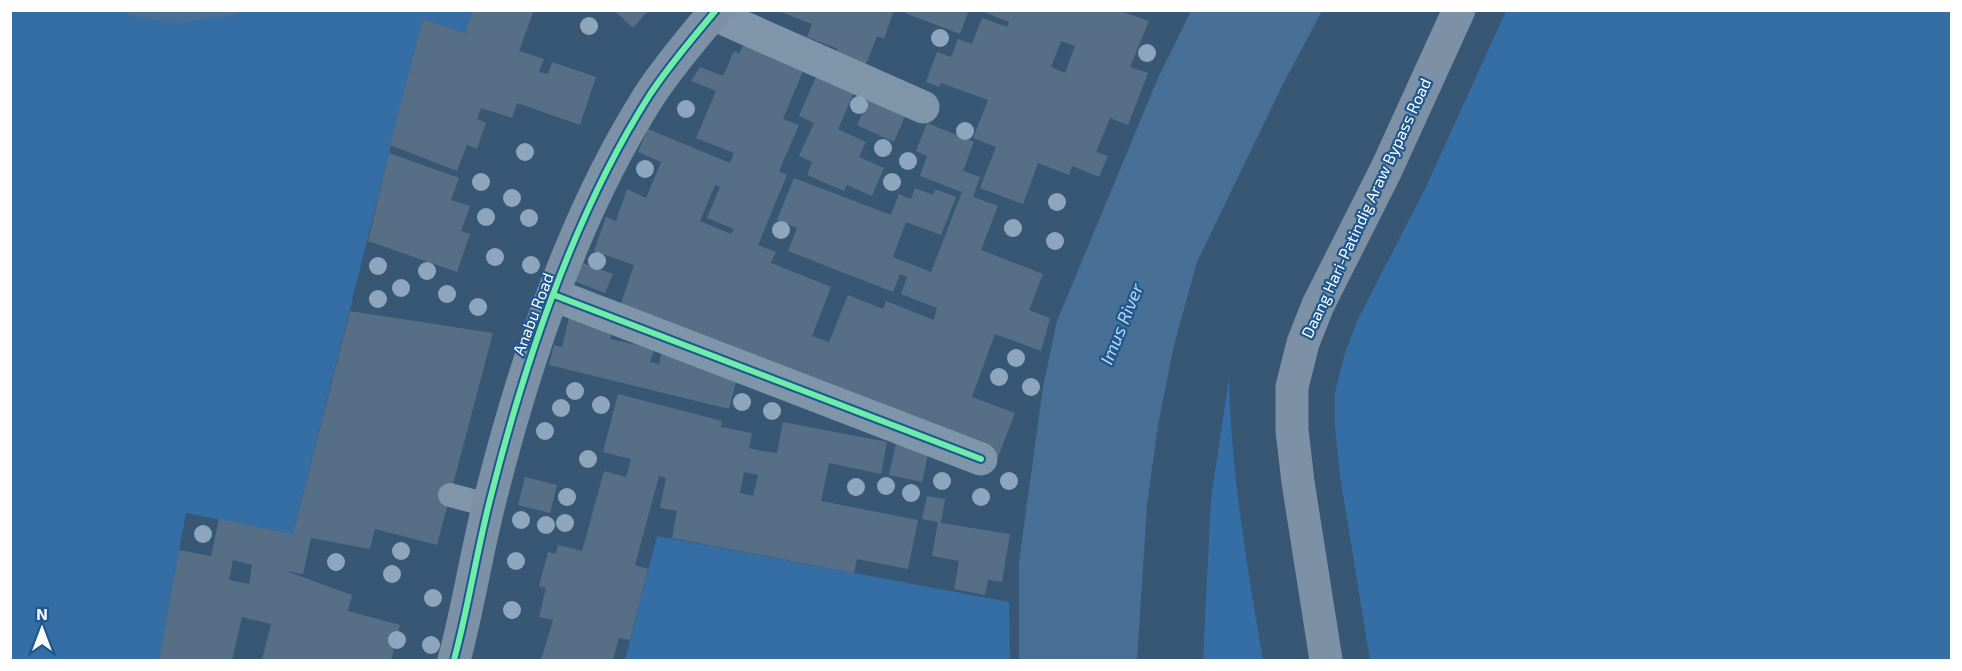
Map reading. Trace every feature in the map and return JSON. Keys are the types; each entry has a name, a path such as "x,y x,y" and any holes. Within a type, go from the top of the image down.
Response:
{"street":[{"name":"Daang Hari-Patindig Araw Bypass Road","path":"1326,660 1298,482 1292,430 1292,387 1303,344 1318,305 1386,170 1459,10"},
{"path":"715,12 923,107"},
{"name":"Anabu Road","path":"454,660 488,505 524,376 554,295 592,206 631,125 670,67 715,12"},
{"path":"554,295 981,459"}],"lane":[{"path":"450,495 488,505"}],"shaded area":[{"path":"10,11 473,11 465,33 423,19 293,534 186,513 159,660 11,660"},
{"path":"1506,11 1951,11 1951,660 1370,660 1340,476 1335,428 1335,393 1344,356 1357,321 1425,189"},
{"path":"1229,378 1236,484 1263,660 1203,660 1211,499"},
{"path":"657,536 1009,602 1010,660 625,660"}],"water":[{"name":"Imus River","path":"1191,11 1322,11 1282,86 1197,262 1174,345 1158,425 1147,505 1137,660 1019,660 1019,562 1043,387 1057,321 1158,78"}],"building":[{"path":"473,10 534,10 519,51 544,59 539,72 548,74 552,62 596,77 580,125 517,103 512,118 481,108 477,119 486,123 477,149 467,145 457,171 390,145 423,19 465,33"},
{"path":"614,10 645,10 647,12 633,28"},
{"path":"776,10 894,10 884,39 877,36 865,67 835,56 838,49 807,37 812,24"},
{"path":"906,10 962,10 968,13 960,34 905,13"},
{"path":"979,10 1117,10 1149,21 1130,67 1148,73 1128,125 1110,118 1096,152 1108,156 1099,177 1072,166 1069,175 1038,163 1023,204 980,188 996,147 973,138 988,100 941,83 939,87 926,82 937,52 951,57 958,39 972,44 982,18 1007,27 1009,22","holes":["1061,41 1075,46 1065,73 1051,67"]},
{"path":"747,37 806,64 783,119 799,125 779,171 787,175 758,245 776,252 771,263 831,287 812,336 829,342 848,295 883,309 886,301 934,320 937,308 901,294 907,277 900,274 893,292 788,251 797,228 777,220 794,178 891,215 899,194 911,199 915,188 933,195 935,189 956,197 941,235 906,222 893,257 931,272 962,192 920,176 927,156 916,151 927,123 974,142 963,171 980,177 973,197 998,206 981,250 1043,274 1029,310 1050,318 1041,351 995,334 972,397 1015,413 998,457 715,349 619,309 634,265 594,251 606,217 616,221 627,189 646,198 661,162 638,152 648,129 730,163 734,153 696,138 716,91 691,81 700,67 723,76 734,51 739,54","holes":["715,185 720,187 707,218 734,229 731,234 700,221"]},
{"path":"819,70 857,86 838,129 866,142 859,157 884,168 872,196 847,185 844,191 807,175 812,162 799,156 814,123 799,116"},
{"path":"872,92 908,109 894,142 857,125"},
{"path":"389,153 459,178 451,200 470,206 461,231 470,234 457,272 368,241"},
{"path":"583,263 613,274 605,293 574,281"},
{"path":"350,311 493,333 437,545 375,529 370,549 311,538 303,574 286,571 352,595 348,611 400,625 391,660 262,660 271,624 242,617 232,660 159,660 179,550 211,556 219,519 293,534","holes":["233,560 252,565 249,584 229,580"]},
{"path":"570,313 613,329 610,339 654,349 650,362 659,364 662,351 739,370 729,409 549,365 554,345 562,347"},
{"path":"618,394 722,421 721,427 752,433 749,448 762,451 777,453 783,422 887,442 881,474 829,463 821,501 918,520 908,569 857,559 854,573 672,538 677,511 660,508 666,478 659,476 635,565 648,569 630,640 619,638 613,660 541,660 553,620 539,617 546,588 539,586 548,552 556,554 558,545 582,551 604,471 626,477 631,459 603,452","holes":["744,472 758,475 753,496 740,493"]},
{"path":"896,443 929,450 922,482 889,475"},
{"path":"525,477 557,485 550,513 518,505"},
{"path":"927,496 945,499 941,523 1010,534 1002,582 988,580 985,595 954,589 959,561 932,556 938,522 922,519"}],"waterway":[{"path":"132,10 177,17 232,10"}],"cycle path":[{"path":"454,660 505,441 537,339 575,238 622,141 649,96 716,10"},
{"path":"554,295 981,459"}]}
